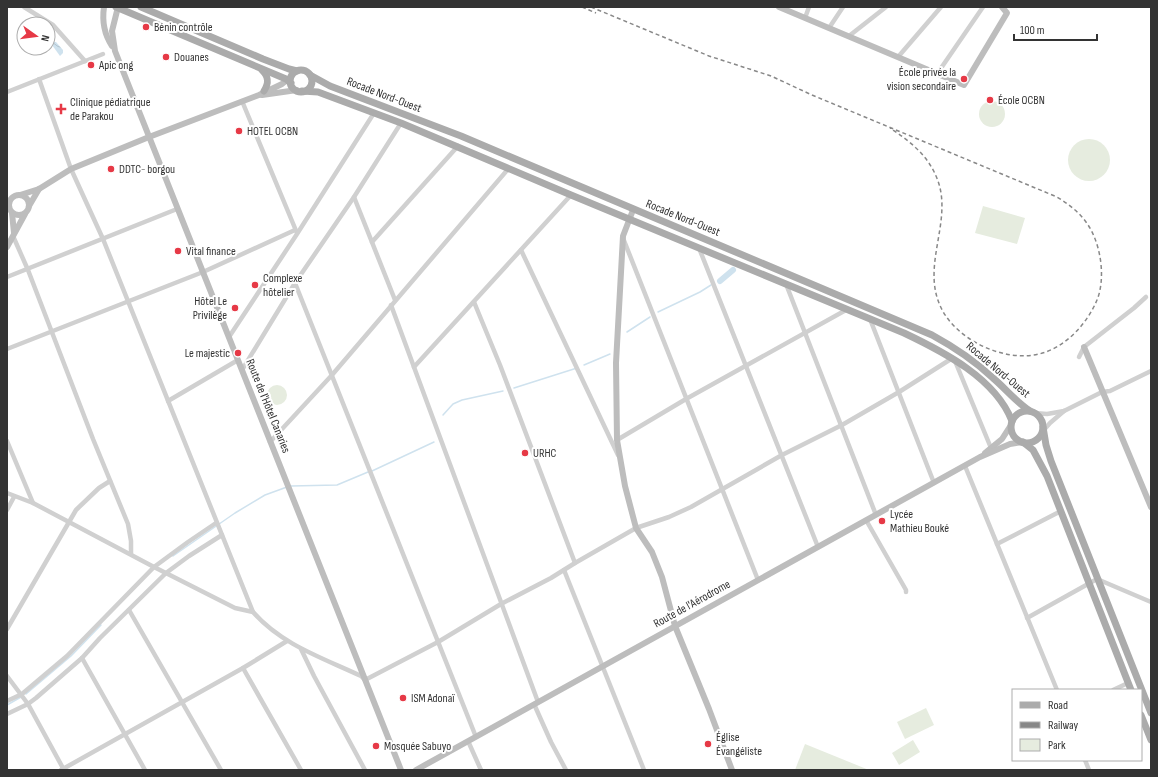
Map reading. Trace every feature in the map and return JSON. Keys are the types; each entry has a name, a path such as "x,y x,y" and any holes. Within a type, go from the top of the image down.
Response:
{"main road":[{"path":"117,7 290,80 299,91 308,89 311,84 310,75 306,71 289,69 263,59 141,7"},
{"path":"259,68 267,77 268,84 261,93"},
{"path":"290,80 297,71"},
{"name":"Rocade Nord-Ouest","path":"310,75 330,86 461,136 633,210 932,335 969,358 994,378 1017,401 1033,412"},
{"name":"Rocade Nord-Ouest","path":"299,91 318,92 401,123 918,340 953,360 976,376 995,393 1003,404 1011,423"},
{"path":"1130,686 1040,461 1033,450 1017,439 1013,434 1011,423 1018,413 1024,411 1033,412 1041,420 1042,430 1051,460 1141,689"},
{"path":"1023,442 1034,441 1042,430"},
{"path":"1142,692 1151,714"},
{"path":"1142,718 1151,740"}],"street":[{"path":"24,7 53,25 85,61"},
{"name":"Route de l'Hôtel Canaries","path":"104,7 103,16 108,41 114,51 149,137 401,770"},
{"name":"Route de l'Hôtel Canaries","path":"114,51 112,31 117,7"},
{"path":"779,7 964,85 1007,13 1002,7"},
{"path":"804,18 809,7"},
{"path":"829,28 843,7"},
{"path":"849,36 886,7"},
{"path":"898,57 941,7"},
{"path":"937,74 983,7"},
{"path":"7,92 103,54"},
{"path":"39,80 71,169 103,239 253,612 263,624 286,641 361,676 364,680 438,642 501,604 564,570 575,562 636,528 669,517 723,489 782,455 842,425 953,360 991,448"},
{"path":"131,554 132,540 128,524 13,235 8,206 9,199 17,195 39,189 71,169 242,101 290,80"},
{"path":"261,93 299,91"},
{"path":"242,101 296,232"},
{"path":"229,337 374,113"},
{"path":"242,370 295,283 354,197 401,123"},
{"path":"372,242 458,146"},
{"path":"270,442 332,375 508,168"},
{"path":"7,247 39,189"},
{"path":"20,195 25,197 29,206"},
{"path":"414,367 571,195"},
{"path":"354,197 396,300"},
{"path":"7,277 28,270 177,209"},
{"path":"633,210 623,236 617,329 617,440 619,456 636,528 652,552 662,577 675,626 732,770"},
{"path":"10,211 20,216 24,214"},
{"path":"7,349 203,272 296,232"},
{"path":"623,236 758,580"},
{"path":"700,248 818,547"},
{"path":"521,250 619,456"},
{"path":"295,283 476,737"},
{"path":"786,284 876,515"},
{"path":"1079,357 1084,347 1146,297"},
{"path":"474,302 500,365 575,562"},
{"path":"391,305 550,742 566,770"},
{"path":"617,440 686,399 846,310"},
{"path":"870,320 934,482"},
{"path":"1084,347 1151,507"},
{"path":"168,401 238,360"},
{"path":"1042,430 1064,411 1102,392 1110,390 1151,371"},
{"path":"1033,412 1047,414 1064,411"},
{"name":"Route de l'Aérodrome","path":"980,457 1002,439 1011,423"},
{"path":"7,441 33,503"},
{"name":"Route de l'Aérodrome","path":"416,770 980,457 1010,444 1023,442"},
{"path":"965,466 1056,689"},
{"path":"8,626 76,510 98,488 110,481"},
{"path":"7,493 14,497 33,503 235,608 253,612"},
{"path":"7,510 14,497"},
{"path":"997,544 1061,511"},
{"path":"866,520 906,592"},
{"path":"7,701 22,694 67,656 154,567 216,523"},
{"path":"7,714 28,704 82,658 100,638 166,573 222,535"},
{"path":"564,570 644,770"},
{"path":"1027,618 1097,579 1151,602"},
{"path":"129,610 221,770"},
{"path":"7,676 28,704 62,770 243,668 286,641"},
{"path":"302,649 314,676 365,770"},
{"path":"82,658 145,770"},
{"path":"243,668 301,770"},
{"path":"1117,689 1130,686"},
{"path":"468,741 481,770"}],"green space":[{"path":"992,101 1001,105 1005,114 1001,123 992,127 983,123 979,114 983,105"},
{"path":"1085,139 1093,139 1104,145 1110,156 1110,164 1104,175 1093,181 1085,181 1074,175 1068,164 1068,156 1074,145"},
{"path":"983,206 1025,218 1017,244 975,233"},
{"path":"277,385 284,388 287,395 284,402 277,405 270,402 267,395 270,388"},
{"path":"926,708 934,725 905,739 897,722"},
{"path":"913,740 920,752 899,765 892,753"},
{"path":"805,744 869,770 795,770"}],"water":[{"path":"56,42 63,50 63,53 60,56 56,50"}],"waterway":[{"path":"720,281 733,270"},
{"path":"658,312 700,292 711,285"},
{"path":"627,332 650,317"},
{"path":"584,365 610,354"},
{"path":"514,388 577,368"},
{"path":"443,415 453,404 462,400 503,391"},
{"path":"372,471 434,442"},
{"path":"291,486 337,485 368,472"},
{"path":"173,556 235,513 265,495 287,487"},
{"path":"26,694 71,656 101,625"},
{"path":"7,705 21,697"}],"railway":[{"path":"582,7 596,13"},
{"path":"591,7 709,56 771,76 812,95 1057,197 1065,202 1080,214 1091,230 1098,250 1101,271 1100,291 1093,309 1081,326 1066,341 1049,351 1039,354 1025,356 1010,355 980,345 955,327 946,316 939,303 935,288 935,257 942,211 938,181 930,164 918,150 890,128"}],"place":[{"name":"Bénin contrôle","path":"146,27"},
{"name":"Douanes","path":"166,57"},
{"name":"Apic ong","path":"91,65"},
{"name":"École privée la vision secondaire","path":"964,79"},
{"name":"École OCBN","path":"990,100"},
{"name":"Clinique pédiatrique de Parakou","path":"61,109"},
{"name":"HOTEL OCBN","path":"239,131"},
{"name":"DDTC- borgou","path":"111,169"},
{"name":"Vital finance","path":"178,251"},
{"name":"Complexe hôtelier","path":"255,285"},
{"name":"Hôtel Le Privilège","path":"235,308"},
{"name":"Le majestic","path":"238,353"},
{"name":"URHC","path":"525,453"},
{"name":"Lycée Mathieu Bouké","path":"882,521"},
{"name":"ISM Adonaï","path":"403,698"},
{"name":"Église Évangéliste","path":"708,744"},
{"name":"Mosquée Sabuyo","path":"376,746"}]}
